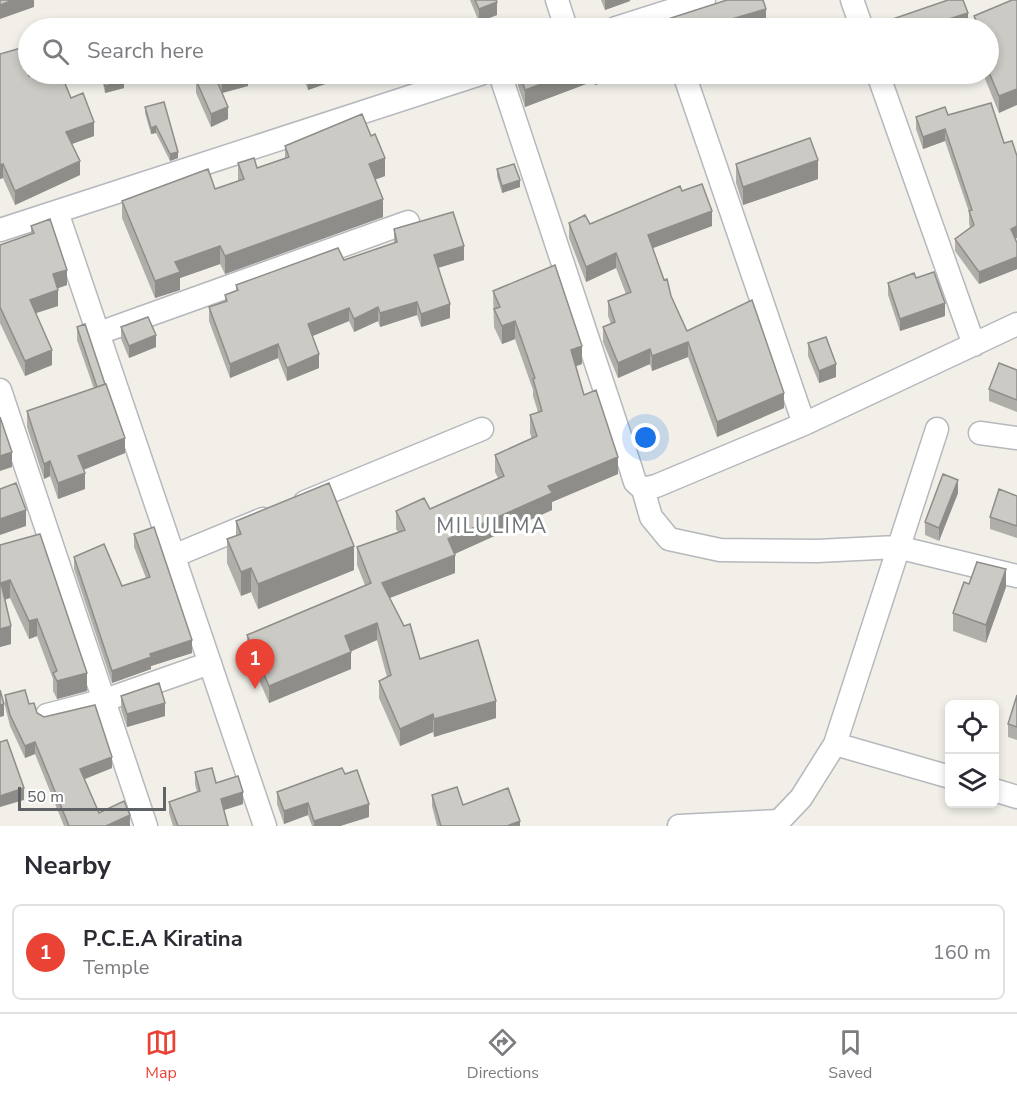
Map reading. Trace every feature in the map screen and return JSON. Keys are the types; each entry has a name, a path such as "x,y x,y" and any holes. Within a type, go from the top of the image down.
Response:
{"street":[{"path":"557,0 563,18"},
{"path":"671,18 704,0"},
{"path":"852,0 858,18"},
{"path":"0,230 449,84"},
{"path":"503,84 631,469 636,482 643,489 651,518 669,539 720,550 817,551 897,546 1017,576"},
{"path":"687,84 804,424"},
{"path":"882,84 974,345"},
{"path":"57,212 176,555 265,826"},
{"path":"99,333 408,222"},
{"path":"643,489 656,486 804,424 1017,324"},
{"path":"0,390 146,826"},
{"path":"176,555 482,429"},
{"path":"680,826 779,820 801,798 835,744 897,546 937,429"},
{"path":"980,433 1017,438"},
{"path":"47,715 105,700 210,663"},
{"path":"835,744 945,776"},
{"path":"999,792 1017,797"}],"building":[{"path":"0,0 13,0 0,5"},
{"path":"475,0 496,0 497,2 479,9"},
{"path":"727,0 763,0 766,9 735,18 671,18"},
{"path":"948,0 963,0 968,13 952,18 896,18"},
{"path":"1017,0 1017,89 999,96 994,84 999,84 999,18 975,18 974,16"},
{"path":"18,49 18,84 65,84 71,98 83,93 94,122 66,132 80,161 15,191 3,164 0,165 0,54"},
{"path":"198,84 218,84 228,107 211,114"},
{"path":"523,84 542,84 525,90"},
{"path":"164,102 178,152 170,154 156,126 151,128 145,107"},
{"path":"991,103 1004,143 1012,141 1017,156 1017,226 1011,229 1017,243 1017,257 979,272 955,239 974,225 969,211 972,210 945,129 923,137 916,117 945,107 948,115"},
{"path":"362,114 371,136 375,134 385,158 369,164 383,199 225,256 220,246 175,262 180,272 155,281 122,201 208,169 215,189 244,179 238,163 254,158 257,168 289,157 285,146"},
{"path":"810,138 818,160 743,187 736,164"},
{"path":"514,164 520,180 502,186 497,169"},
{"path":"702,184 712,211 648,235 664,280 667,279 671,296 687,331 752,300 784,393 717,422 688,342 652,356 650,349 618,363 603,327 615,322 608,301 631,292 616,253 586,267 569,223 585,215 590,224 680,186 682,191"},
{"path":"453,212 464,246 434,255 450,304 421,314 417,302 380,313 378,307 354,319 349,308 308,324 319,354 287,368 278,344 230,364 209,307 227,301 225,295 238,290 236,285 338,248 344,260 397,242 394,229"},
{"path":"50,219 67,270 53,274 58,290 30,300 52,350 25,361 0,307 0,245 34,233 31,226"},
{"path":"555,265 582,346 571,350 584,395 596,390 618,457 548,486 552,493 448,539 455,555 382,583 404,626 410,624 420,659 478,640 496,701 434,719 433,714 400,729 379,681 391,675 377,623 345,636 351,652 269,686 247,635 371,583 357,547 405,530 396,511 424,498 430,509 504,476 495,455 537,436 530,415 542,411 533,379 535,378 515,321 502,326 494,309 500,307 493,291"},
{"path":"934,272 945,303 900,319 888,283 914,273 916,278"},
{"path":"148,317 156,335 129,346 121,327"},
{"path":"85,324 105,384 97,387 77,327"},
{"path":"826,337 836,364 819,371 808,343"},
{"path":"999,363 1017,370 1017,400 989,389"},
{"path":"106,384 125,438 78,456 85,473 58,483 50,461 44,464 27,411"},
{"path":"0,417 12,452 0,456"},
{"path":"943,474 958,480 939,528 925,522"},
{"path":"16,483 26,510 0,519 0,489"},
{"path":"329,483 354,546 258,584 251,568 241,572 227,539 241,534 236,521"},
{"path":"999,489 1017,496 1017,526 990,517"},
{"path":"154,527 192,640 150,654 151,657 112,671 74,557 104,544 122,586 150,577 134,534"},
{"path":"40,534 87,673 57,681 53,673 57,671 37,619 29,621 10,580 1,583 11,626 0,629 0,545"},
{"path":"977,562 1006,569 986,625 953,613 964,582 969,584"},
{"path":"159,683 165,703 127,714 121,696"},
{"path":"0,690 4,704 0,705"},
{"path":"25,690 29,704 34,703 37,713 44,717 95,705 112,757 80,769 99,813 124,801 130,815 106,826 69,826 35,742 25,746 10,715 5,695"},
{"path":"1017,695 1017,727 1008,724"},
{"path":"7,740 24,788 0,796 0,742"},
{"path":"212,768 216,783 238,776 243,792 221,799 228,826 178,826 169,802 200,791 195,772"},
{"path":"342,768 345,774 357,770 369,804 314,821 308,803 284,811 277,792"},
{"path":"457,787 463,805 508,788 520,821 507,826 441,826 432,795"}],"place":[{"name":"P.C.E.A Kiratina","path":"255,689"}],"district":[{"name":"MILULIMA","path":"492,526"}]}
